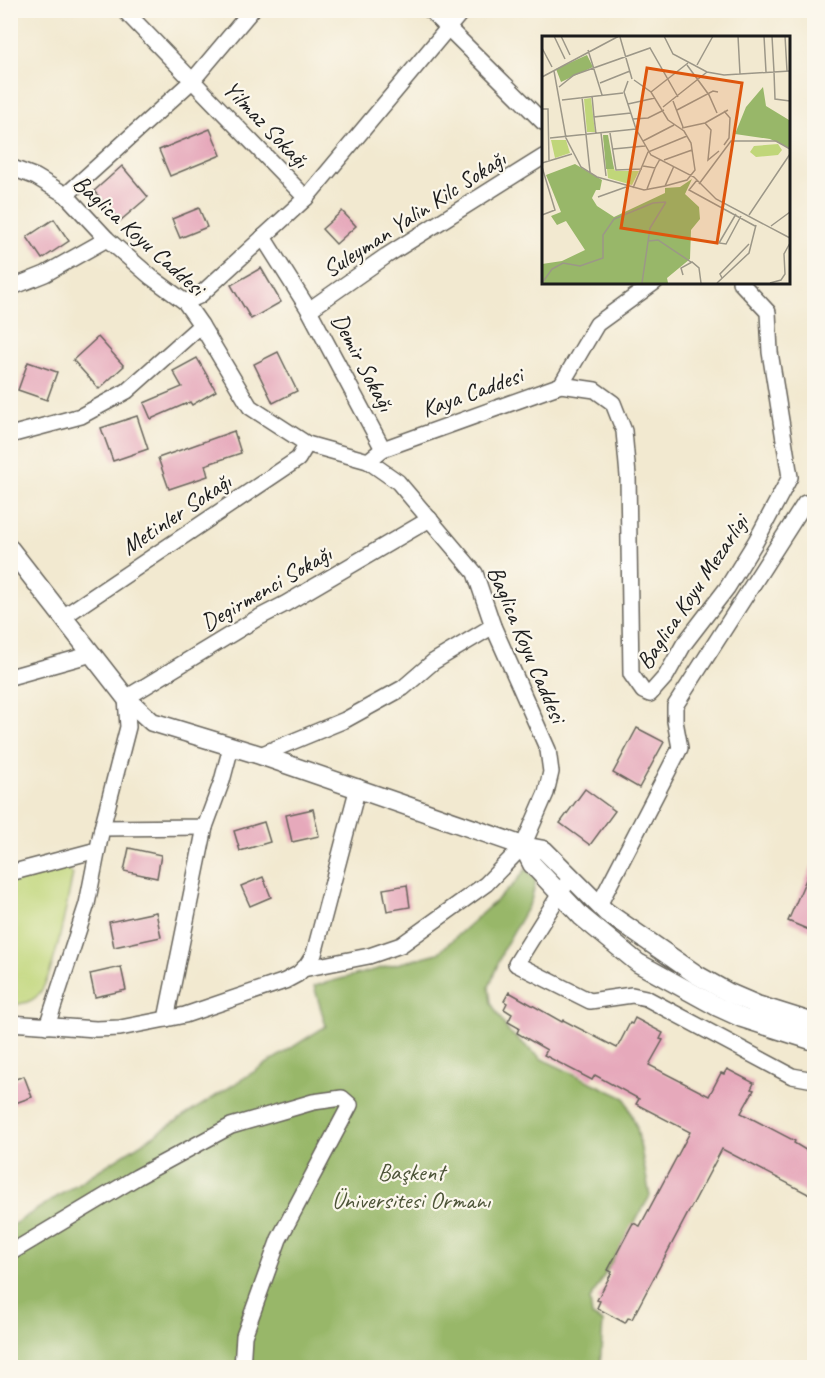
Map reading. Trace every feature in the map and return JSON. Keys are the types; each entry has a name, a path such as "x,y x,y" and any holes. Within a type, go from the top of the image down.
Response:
{"street":[{"name":"Yilmaz Sokağı","path":"124,10 306,198"},
{"path":"66,195 193,80 252,10"},
{"path":"430,10 542,121"},
{"path":"185,302 199,296 306,198 463,10"},
{"name":"Suleyman Yalin Kilc Sokağı","path":"309,310 386,256 542,158"},
{"name":"Baglica Koyu Caddesi","path":"10,166 36,177 66,195 107,239 151,277 185,302 250,407 307,444 368,461 398,482 476,573 493,626 548,750 551,772 546,793 523,846 486,884 401,945 369,956 303,969"},
{"name":"Demir Sokağı","path":"263,237 309,310 383,448"},
{"path":"10,288 45,273 107,239"},
{"path":"561,385 597,324 650,284"},
{"name":"Baglica Koyu Mezarligi","path":"561,385 595,390 613,403 624,431 628,476 631,674 643,691 650,694 666,676 684,644 727,588 756,541 789,477 770,352 768,312 742,284"},
{"path":"10,435 81,416 127,391 201,326"},
{"name":"Kaya Caddesi","path":"368,461 383,448 561,385"},
{"name":"Metinler Sokağı","path":"63,617 298,459 307,444"},
{"path":"598,905 680,748 675,706 805,503 814,501"},
{"name":"Degirmenci Sokağı","path":"126,698 256,619 430,519"},
{"path":"10,549 126,698 152,722 358,787 523,846 544,850 598,905 666,956 700,978 757,1005 814,1023"},
{"path":"260,755 345,720 404,688 433,662 493,626"},
{"path":"10,677 92,654"},
{"path":"47,1026 87,904 102,828 128,727 126,698"},
{"path":"166,1019 205,827 222,781 231,747"},
{"path":"10,1023 96,1029 120,1028 166,1019 258,991 285,981 303,969 314,954 358,787"},
{"path":"102,828 205,827"},
{"path":"523,846 532,864 560,895 612,943 654,972 742,1018 814,1041"},
{"path":"10,873 97,850"},
{"path":"571,877 516,964 590,1001 632,995 646,998 792,1076 814,1080"},
{"path":"10,1252 137,1177 231,1126 313,1102 342,1098 350,1105 279,1239 244,1336 242,1368"}],"green space":[{"path":"61,864 73,874 49,974 37,996 25,1003 11,1005 10,879"},
{"name":"Başkent Üniversitesi Ormanı","path":"526,869 536,880 531,901 504,948 489,987 491,1003 508,1031 542,1059 625,1098 637,1128 650,1196 590,1300 592,1316 603,1322 600,1367 11,1368 11,1226 326,1026 314,986 438,953 513,885"}],"building":[{"path":"210,129 221,155 170,176 159,150"},
{"path":"122,166 148,197 120,221 94,191"},
{"path":"199,208 207,227 180,238 172,219"},
{"path":"342,211 356,226 336,244 322,229"},
{"path":"54,219 69,241 42,259 27,237"},
{"path":"261,268 281,302 251,319 231,285"},
{"path":"98,337 124,366 99,389 73,360"},
{"path":"278,352 297,391 273,403 254,364"},
{"path":"197,358 216,391 192,405 190,402 151,419 144,403 182,387 173,371"},
{"path":"28,362 57,372 47,400 18,390"},
{"path":"137,416 148,449 113,461 101,428"},
{"path":"234,431 241,453 205,465 208,476 169,489 158,458"},
{"path":"637,728 664,742 639,788 613,773"},
{"path":"585,789 615,811 590,845 560,823"},
{"path":"313,809 319,836 292,842 286,815"},
{"path":"264,822 270,842 240,851 234,831"},
{"path":"129,848 161,855 157,878 124,871"},
{"path":"814,861 814,932 788,921"},
{"path":"263,877 271,897 250,906 241,886"},
{"path":"407,885 410,907 387,911 383,889"},
{"path":"156,912 161,937 114,947 109,922"},
{"path":"121,967 126,990 95,997 90,974"},
{"path":"509,992 562,1022 563,1020 617,1048 635,1018 663,1033 660,1039 663,1040 649,1065 709,1096 721,1073 724,1074 727,1069 754,1083 751,1089 754,1090 741,1113 795,1141 794,1143 814,1155 814,1187 810,1195 722,1149 632,1319 628,1318 625,1323 597,1308 600,1301 597,1300 612,1272 608,1270 633,1223 640,1226 690,1132 636,1104 639,1099 595,1075 592,1080 544,1055 547,1050 517,1033 519,1028 508,1022 512,1014 504,1009 507,1003 504,1001"},
{"path":"24,1076 32,1097 10,1105 10,1081"}]}
